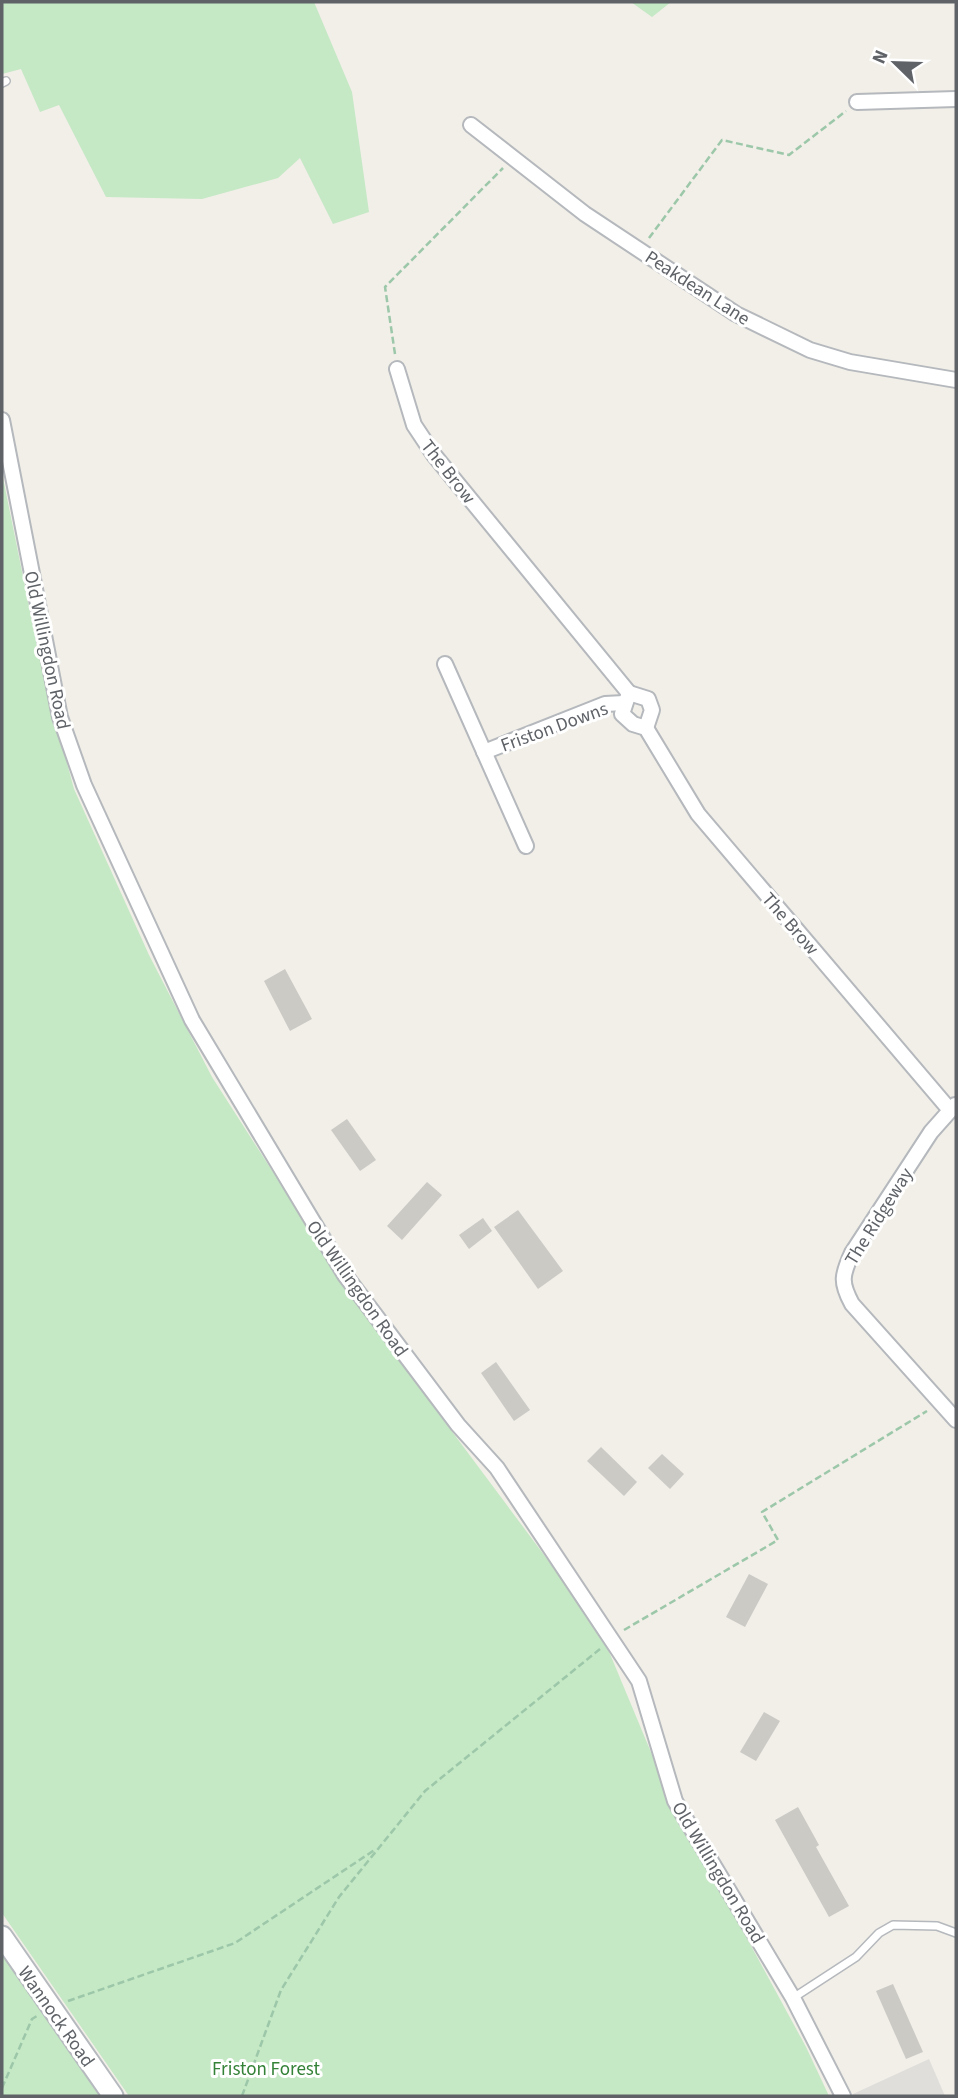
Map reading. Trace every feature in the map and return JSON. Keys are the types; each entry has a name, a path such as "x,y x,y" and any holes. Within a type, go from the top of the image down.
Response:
{"street":[{"path":"857,103 956,99"},
{"name":"Peakdean Lane","path":"471,125 585,214 736,314 810,350 850,362 956,380"},
{"name":"The Brow","path":"397,369 414,425 434,455 626,698 648,699 652,710 646,728"},
{"name":"Old Willingdon Road","path":"2,420 60,717 84,785 192,1020 345,1275 458,1425 496,1468 639,1681 676,1801 793,1997 843,2096"},
{"name":"Friston Downs","path":"445,664 526,846"},
{"name":"The Brow","path":"626,698 622,714 633,724 646,728 698,814 953,1106"},
{"name":"Friston Downs","path":"484,752 626,698"},
{"name":"The Ridgeway","path":"953,1106 852,1252 844,1272 843,1288 852,1304 956,1420"},
{"name":"Wannock Road","path":"2,1936 113,2096"}],"lane":[{"path":"793,1997 856,1957 879,1933 893,1925 937,1926 956,1933"}],"path":[{"path":"640,250 722,140 789,155 857,103"},
{"path":"397,369 385,287 512,159"},
{"path":"242,2096 281,1990 340,1897 425,1791 612,1638 778,1540 762,1512 940,1403"},
{"path":"2,2088 32,2019 49,2007 235,1943 380,1846"}],"shaded area":[{"path":"929,2059 945,2096 853,2094"}],"green space":[{"path":"2,2 314,2 352,92 369,212 333,224 300,158 278,178 202,199 106,197 59,105 40,112 21,69 2,74"},
{"path":"631,2 671,2 652,17"},
{"name":"Friston Forest","path":"2,473 43,675 74,789 149,955 212,1077 362,1311 600,1630 668,1793 806,2047 829,2096 129,2096 2,1913"},
{"path":"2,1946 110,2096 2,2096"}],"building":[{"path":"285,969 312,1019 290,1031 264,981"},
{"path":"347,1119 376,1160 360,1171 331,1130"},
{"path":"427,1182 442,1195 402,1240 387,1226"},
{"path":"518,1210 563,1271 538,1289 494,1227"},
{"path":"483,1218 492,1231 469,1249 459,1235"},
{"path":"496,1362 530,1410 514,1421 481,1373"},
{"path":"601,1447 637,1482 624,1496 587,1461"},
{"path":"662,1454 684,1474 670,1489 648,1468"},
{"path":"749,1574 768,1584 745,1627 726,1617"},
{"path":"764,1712 780,1721 756,1761 740,1752"},
{"path":"798,1807 819,1845 816,1847 849,1906 829,1917 775,1820"},
{"path":"893,1984 923,2052 906,2059 876,1991"}]}
